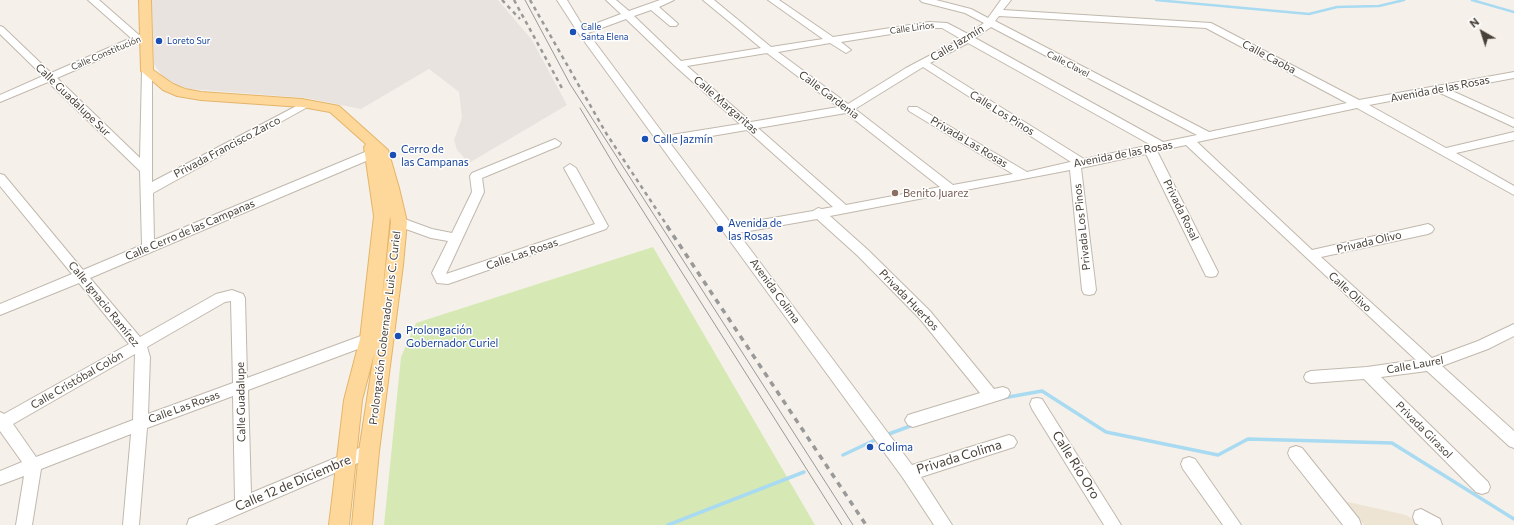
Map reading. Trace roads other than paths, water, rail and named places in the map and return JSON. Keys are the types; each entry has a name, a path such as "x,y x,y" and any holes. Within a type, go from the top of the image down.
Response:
{"main road":[{"path":"145,0 142,37 148,71 168,87 182,93 308,104 334,109 374,147"},
{"name":"Prolongación Gobernador Luis C. Curiel","path":"362,525 369,451 395,265 399,222 392,188 374,147"},
{"name":"Prolongación Gobernador Luis C. Curiel","path":"339,525 353,400 369,339 382,216 374,147"}],"street":[{"path":"93,0 142,37"},
{"name":"Avenida Colima","path":"562,0 582,32 731,230 909,473 944,525"},
{"name":"Calle Margaritas","path":"611,0 679,64 842,208"},
{"path":"582,32 669,0"},
{"name":"Calle Gardenia","path":"708,0 769,50 848,109 950,189"},
{"path":"773,0 846,50"},
{"name":"Calle Clavel","path":"925,0 961,9 1209,137"},
{"name":"Calle Jazmín","path":"664,140 848,109 923,63 968,39 988,23 1006,0"},
{"path":"652,6 673,24"},
{"name":"Calle Caoba","path":"997,13 1208,25 1358,104 1514,191"},
{"name":"Calle Lirios","path":"679,64 935,24 948,26 1157,148"},
{"name":"Calle Guadalupe Sur","path":"0,29 146,170"},
{"name":"Calle Constitución","path":"0,99 142,37"},
{"name":"Calle Los Pinos","path":"923,63 1078,163"},
{"path":"148,71 146,170 148,248"},
{"name":"Avenida de las Rosas","path":"731,230 818,212 1025,176 1078,163 1157,148 1358,104 1514,75"},
{"path":"1439,89 1514,123"},
{"name":"Privada Francisco Zarco","path":"146,190 308,104"},
{"name":"Privada Las Rosas","path":"913,109 1025,176"},
{"path":"1445,152 1514,136"},
{"name":"Calle Olivo","path":"1189,140 1310,255 1514,441"},
{"path":"399,222 431,233 456,238 478,192 476,176 555,143"},
{"name":"Calle Cerro de las Campanas","path":"0,310 148,248 374,147"},
{"name":"Privada Rosal","path":"1157,148 1212,272"},
{"name":"Privada Los Pinos","path":"1078,163 1089,290"},
{"name":"Calle Las Rosas","path":"456,238 439,273 442,279 448,279 602,226 570,168"},
{"name":"Calle Ignacio Ramírez","path":"0,178 139,344 143,357 140,424 130,525"},
{"name":"Privada Huertos","path":"818,212 863,253 925,315 997,395 913,420"},
{"name":"Privada Olivo","path":"1310,255 1428,229"},
{"name":"Calle Cristóbal Colón","path":"1,422 221,298 232,295 238,298"},
{"name":"Calle Guadalupe","path":"238,298 242,386 243,505"},
{"name":"Calle Laurel","path":"1311,377 1367,373 1431,364 1453,358 1511,336"},
{"name":"Calle Las Rosas","path":"0,478 369,339"},
{"name":"Privada Girasol","path":"1367,373 1482,487"},
{"name":"Calle Río Oro","path":"1037,404 1114,525"},
{"path":"1,422 34,466 24,525"},
{"name":"Privada Colima","path":"909,473 1009,442"},
{"name":"Calle 12 de Diciembre","path":"195,525 369,451"},
{"path":"1296,453 1353,525"},
{"path":"1189,464 1233,525"}],"waterway":[{"path":"1156,0 1309,14 1337,7 1379,6 1404,0"},
{"path":"1472,0 1514,12"},
{"path":"1003,398 1042,391 1106,432 1218,455 1248,439 1392,443 1514,519"},
{"path":"886,435 913,425"},
{"path":"843,455 877,439"},
{"path":"668,525 804,472"}],"tram line":[{"path":"525,0 570,84 853,525"},
{"path":"580,108 617,170 842,525"}],"railway":[{"path":"502,0 520,19"},
{"path":"514,0 562,88"},
{"path":"530,0 606,133 668,227"},
{"path":"667,226 866,525"}],"place":[{"name":"Calle Santa Elena","path":"573,32"},
{"name":"Loreto Sur","path":"159,41"},
{"name":"Calle Jazmín","path":"645,139"},
{"name":"Cerro de las Campanas","path":"393,155"},
{"name":"Benito Juarez","path":"895,193"},
{"name":"Avenida de las Rosas","path":"720,229"},
{"name":"Prolongación Gobernador Curiel","path":"398,336"},
{"name":"Colima","path":"870,447"}]}
